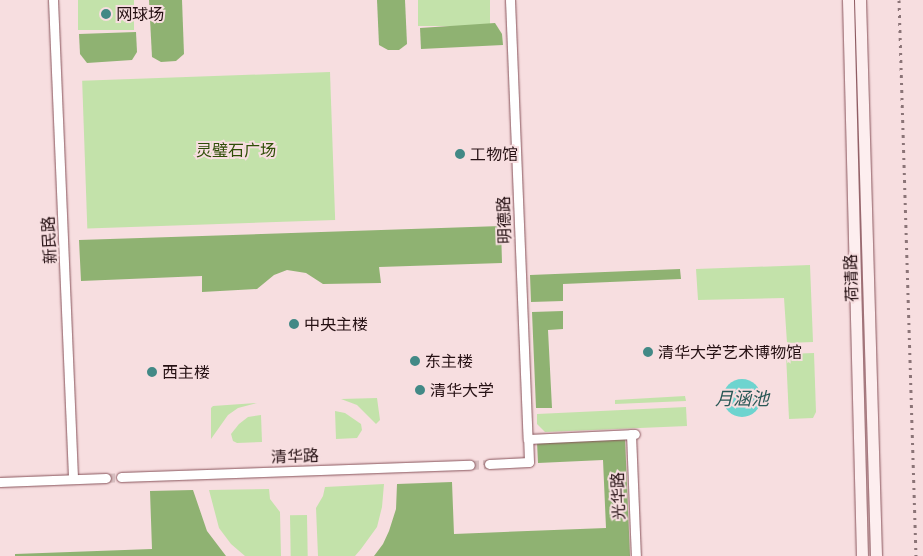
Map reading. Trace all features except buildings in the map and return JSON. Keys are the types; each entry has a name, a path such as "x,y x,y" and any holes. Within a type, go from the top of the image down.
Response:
{"main road":[{"name":"荷清路","path":"848,0 862,556"},
{"name":"荷清路","path":"860,0 876,556"}],"street":[{"name":"新民路","path":"53,0 73,479"},
{"name":"明德路","path":"510,0 528,439"},
{"name":"光华路","path":"528,439 633,434 636,556"},
{"path":"489,464 529,462 528,439"},
{"name":"清华路","path":"121,477 470,465"},
{"path":"0,482 106,478"}],"green space":[{"name":"网球场","path":"78,0 134,0 134,30 78,30"},
{"path":"149,0 182,0 184,54 176,61 161,62 152,57"},
{"path":"377,0 405,0 407,44 399,50 388,50 379,45"},
{"path":"418,0 490,0 490,26 418,26"},
{"path":"495,23 502,34 503,45 421,49 420,28"},
{"path":"136,32 137,52 132,60 87,63 80,54 79,34"},
{"name":"灵璧石广场","path":"330,72 335,220 87,229 82,81"},
{"path":"501,226 502,263 379,267 381,283 323,284 306,273 287,270 274,275 257,289 202,292 202,276 81,281 79,240"},
{"path":"810,265 813,342 787,343 784,298 698,300 696,269"},
{"path":"680,269 681,279 563,284 563,301 531,302 530,275"},
{"path":"563,311 563,329 548,330 552,408 536,408 532,312"},
{"path":"814,353 816,412 813,418 789,419 786,354"},
{"path":"685,396 686,401 615,404 615,400"},
{"path":"377,398 380,420 376,424 357,405 341,399"},
{"path":"257,403 238,408 228,415 211,439 211,408 213,406"},
{"path":"686,407 687,426 545,432 537,424 537,414"},
{"path":"335,411 345,413 361,424 362,430 357,438 336,439"},
{"path":"261,415 262,442 237,443 233,441 231,434 239,424 248,417"},
{"path":"625,438 630,556 374,556 383,544 389,531 396,509 397,484 452,482 454,534 606,528 603,460 538,463 537,442"},
{"path":"384,484 382,507 377,527 355,556 318,556 316,508 323,496 325,487"},
{"path":"269,489 270,499 280,512 281,556 245,556 231,544 219,528 209,490"},
{"path":"193,490 207,531 226,556 15,556 15,554 152,549 150,491"},
{"path":"290,515 307,515 308,556 291,556"}],"water":[{"name":"月涵池","path":"742,379 749,380 755,385 760,391 760,405 755,411 749,416 742,417 735,416 729,411 724,405 723,398 724,391 729,385 735,380"}],"tunnel":[{"path":"470,465 489,464"},
{"path":"106,478 121,477"}],"railway":[{"path":"899,0 916,556"}],"place":[{"name":"网球场","path":"106,14"},
{"name":"工物馆","path":"460,154"},
{"name":"中央主楼","path":"294,324"},
{"name":"清华大学艺术博物馆","path":"648,352"},
{"name":"东主楼","path":"415,361"},
{"name":"西主楼","path":"152,372"},
{"name":"清华大学","path":"420,390"}]}
